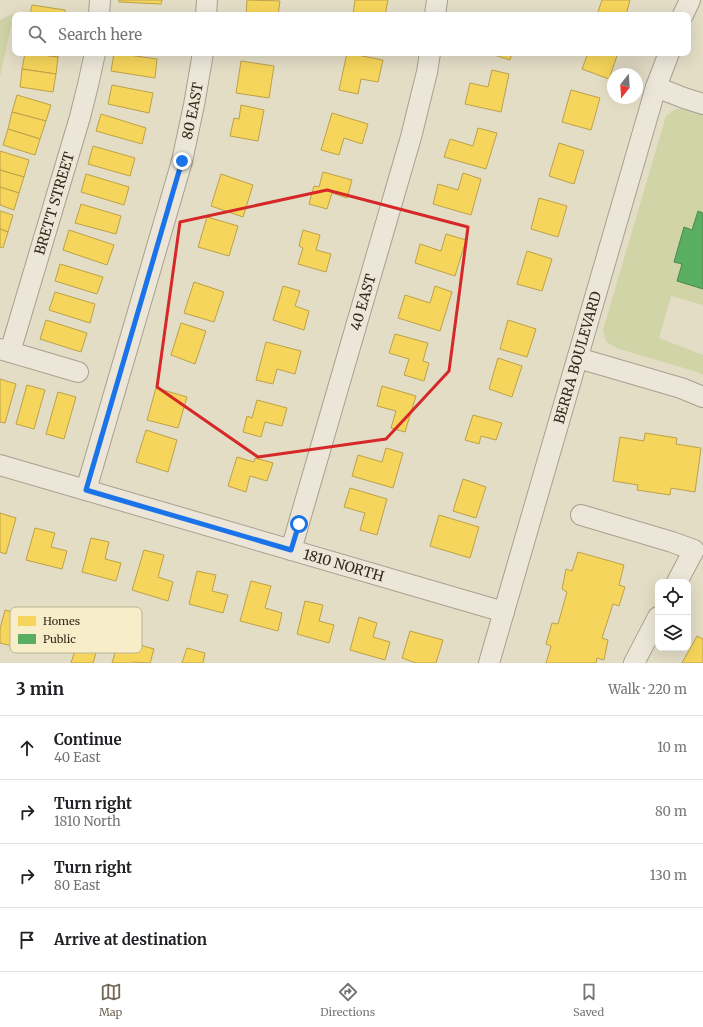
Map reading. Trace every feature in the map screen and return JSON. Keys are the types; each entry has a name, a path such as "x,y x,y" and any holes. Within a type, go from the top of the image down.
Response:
{"street":[{"path":"99,12 100,0"},
{"path":"206,12 207,0"},
{"path":"436,12 438,0"},
{"path":"685,12 690,0"},
{"name":"BRETT STREET","path":"5,351 80,117 94,56"},
{"name":"80 EAST","path":"86,490 182,161 202,56"},
{"name":"40 EAST","path":"291,550 411,137 430,56"},
{"name":"BERRA BOULEVARD","path":"489,663 656,87 668,56"},
{"path":"656,87 703,104"},
{"path":"5,351 78,372"},
{"path":"578,358 681,388 703,397"},
{"name":"1810 NORTH","path":"0,465 504,612"},
{"path":"581,515 672,542 698,553 679,579"},
{"path":"634,663 655,623"}],"highlighted area":[{"path":"327,190 468,227 449,371 386,439 258,457 157,387 180,222"}],"green space":[{"path":"12,14 12,22 0,77 0,20"},
{"path":"676,109 688,109 703,113 703,213 698,211 692,230 684,227 674,261 682,264 677,281 703,289 703,305 671,296 659,338 703,355 703,375 619,349 606,342 603,330 666,116"}],"building: Homes":[{"path":"119,0 162,0 161,4 119,2"},
{"path":"247,0 280,1 278,12 246,12"},
{"path":"355,0 388,0 386,12 353,12"},
{"path":"602,0 630,0 627,12 598,12"},
{"path":"32,5 65,10 65,12 31,12"},
{"path":"24,56 58,57 56,74 22,69"},
{"path":"114,56 136,56 157,59 155,78 111,71"},
{"path":"346,56 362,56 383,60 378,82 361,79 358,94 339,90"},
{"path":"497,56 511,56 510,60"},
{"path":"587,56 617,56 613,68 607,68 607,78 582,69"},
{"path":"241,61 274,66 269,98 236,93"},
{"path":"22,69 56,74 53,92 20,87"},
{"path":"492,70 509,74 501,112 465,104 470,83 488,87"},
{"path":"112,85 153,93 149,113 108,104"},
{"path":"571,90 600,98 591,130 562,122"},
{"path":"17,95 51,105 46,121 12,112"},
{"path":"241,105 264,110 258,141 230,136 234,118 239,119"},
{"path":"12,112 46,121 40,139 8,129"},
{"path":"332,113 368,124 362,144 344,138 339,155 321,150"},
{"path":"101,114 146,128 142,144 96,131"},
{"path":"478,128 497,133 486,169 444,157 450,139 473,146"},
{"path":"8,129 40,139 35,155 3,145"},
{"path":"559,143 584,151 574,184 549,176"},
{"path":"93,146 135,158 130,176 88,164"},
{"path":"0,151 29,160 24,177 0,170"},
{"path":"0,170 24,177 19,193 0,187"},
{"path":"323,172 352,180 347,198 332,193 327,209 309,204 314,186 319,187"},
{"path":"463,173 481,179 471,215 433,204 438,184 458,190"},
{"path":"86,174 129,187 124,205 81,192"},
{"path":"221,174 253,185 243,217 211,206"},
{"path":"0,187 19,193 14,210 0,205"},
{"path":"539,198 567,206 558,237 531,229"},
{"path":"81,204 121,216 116,234 75,223"},
{"path":"0,211 13,215 8,232 0,229"},
{"path":"207,217 238,226 229,256 198,247"},
{"path":"0,229 8,232 3,248 0,247"},
{"path":"69,230 114,245 107,265 63,250"},
{"path":"303,230 320,235 316,250 331,254 326,272 298,264 303,248 299,246"},
{"path":"446,234 466,240 455,276 415,263 420,244 441,251"},
{"path":"527,251 552,259 542,291 517,284"},
{"path":"60,264 103,277 97,294 55,281"},
{"path":"194,282 224,292 214,322 184,313"},
{"path":"283,286 300,291 295,306 309,311 304,330 273,320"},
{"path":"435,286 452,292 440,331 398,318 405,295 430,303"},
{"path":"55,292 95,304 90,323 49,310"},
{"path":"46,320 87,333 81,352 40,339"},
{"path":"508,320 536,329 527,357 500,349"},
{"path":"181,323 206,331 195,364 171,355"},
{"path":"395,334 428,343 423,361 429,363 424,381 404,375 409,359 389,353"},
{"path":"266,342 301,351 295,374 277,369 273,384 256,380"},
{"path":"498,358 522,366 512,397 489,389"},
{"path":"0,379 16,384 5,423 0,422"},
{"path":"27,385 45,390 34,429 16,424"},
{"path":"382,386 416,396 405,432 391,428 396,411 377,406"},
{"path":"156,388 187,397 178,428 147,420"},
{"path":"58,392 76,397 64,439 46,434"},
{"path":"257,400 287,408 282,426 265,422 261,437 243,432 247,416 252,418"},
{"path":"473,415 502,423 496,440 481,436 479,444 465,440"},
{"path":"146,430 177,440 168,472 136,462"},
{"path":"645,433 677,438 676,444 701,448 695,492 671,488 670,495 637,490 638,485 613,481 620,437 644,441"},
{"path":"386,448 403,453 393,488 352,476 358,455 382,462"},
{"path":"237,457 254,462 255,458 273,463 267,481 250,476 246,492 228,486"},
{"path":"463,479 486,487 476,518 453,511"},
{"path":"350,488 387,499 377,535 360,530 365,513 344,507"},
{"path":"0,513 16,518 6,554 0,552"},
{"path":"439,515 479,527 470,558 430,546"},
{"path":"35,528 55,533 51,547 67,551 62,569 26,560"},
{"path":"91,538 109,542 105,559 121,563 116,581 82,572"},
{"path":"144,550 164,555 158,577 173,582 168,601 132,590"},
{"path":"578,552 624,565 619,585 625,587 619,606 613,604 602,638 608,640 604,660 597,658 596,663 546,663 551,646 546,644 552,623 558,624 567,592 562,589 566,569 572,571"},
{"path":"197,571 216,575 212,591 228,595 223,613 189,604"},
{"path":"251,581 271,586 265,608 282,613 278,631 240,621"},
{"path":"305,601 323,605 319,621 334,625 329,643 297,634"},
{"path":"5,610 10,611 10,645 0,643 0,629"},
{"path":"359,617 377,623 373,637 390,642 385,660 350,650"},
{"path":"410,631 443,640 436,663 416,663 402,658"},
{"path":"697,636 703,639 703,663 682,663 689,651 691,651 691,647"},
{"path":"142,646 154,649 150,663 112,663 115,653 142,653"},
{"path":"187,648 205,653 203,663 182,663"},
{"path":"74,653 96,653 93,663 71,663"}],"building: Public":[{"path":"698,211 703,213 703,289 677,281 682,264 674,262 684,227 692,230"}],"route":[{"path":"182,161 86,490 291,550 299,524"}]}
